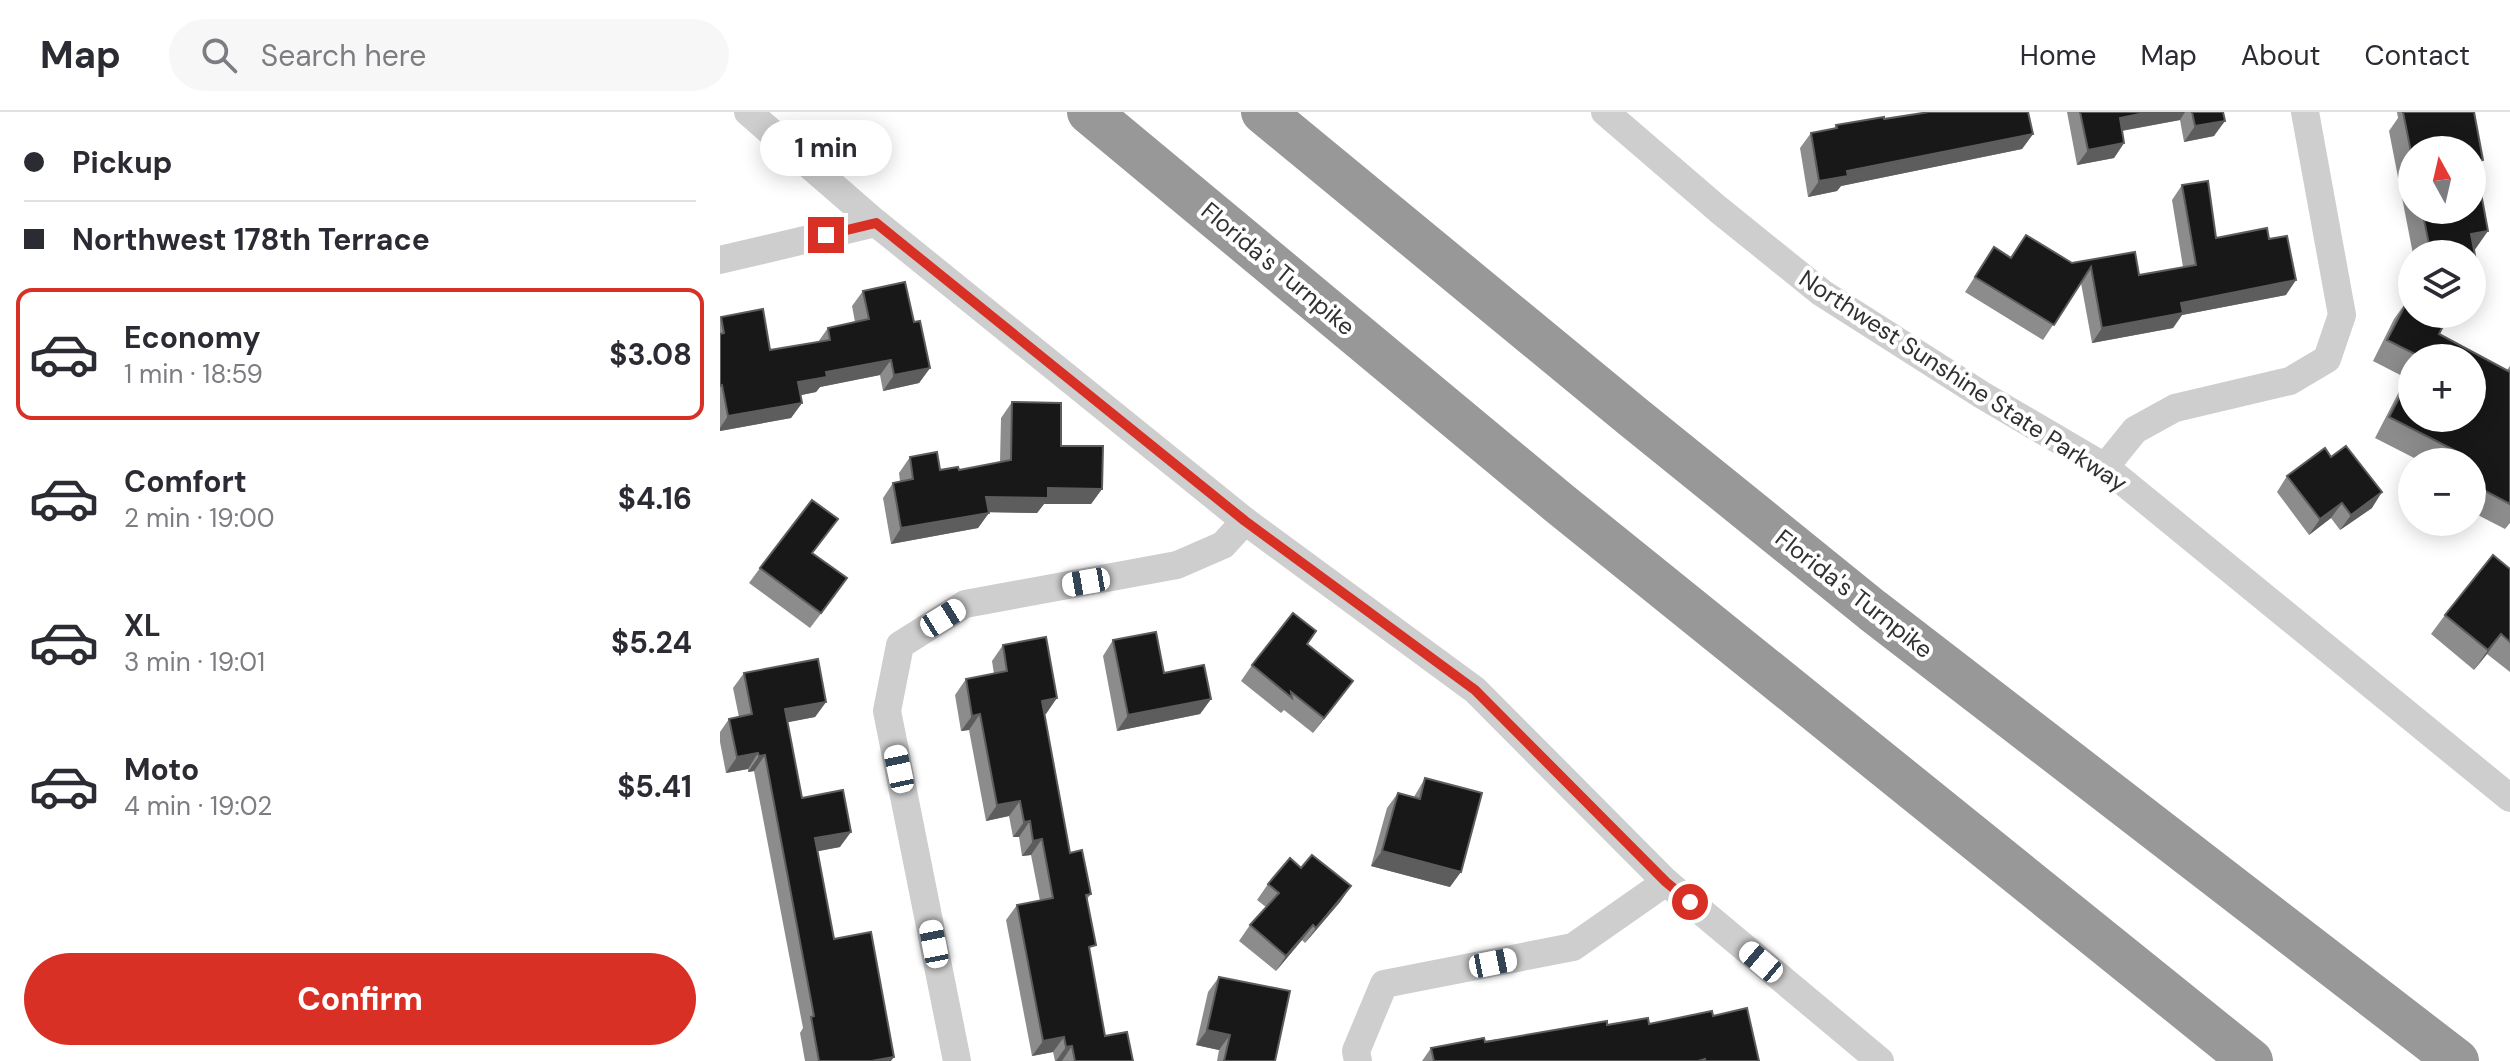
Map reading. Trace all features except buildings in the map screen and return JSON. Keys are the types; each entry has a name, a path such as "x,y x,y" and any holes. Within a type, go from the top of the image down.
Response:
{"highway":[{"name":"Florida's Turnpike","path":"1089,112 1559,503 2251,1061"},
{"name":"Florida's Turnpike","path":"1263,112 1872,610 2457,1061"}],"street":[{"path":"748,112 876,223 1245,521 1475,690 1666,882 1880,1061"},
{"path":"1613,118 1648,112"},
{"path":"2105,467 2135,430 2175,408 2290,381 2327,359 2342,315 2305,112"},
{"name":"Northwest Sunshine State Parkway","path":"1613,118 1719,210 1822,293 1982,395 2105,467 2510,798"},
{"path":"720,260 876,223"},
{"path":"957,1061 887,711 900,645 965,604 1177,565 1223,545 1245,521"},
{"path":"1358,1061 1356,1051 1384,984 1573,947 1666,882"}],"route":[{"path":"826,235 876,223 1245,521 1475,690 1666,882 1690,902"}]}
